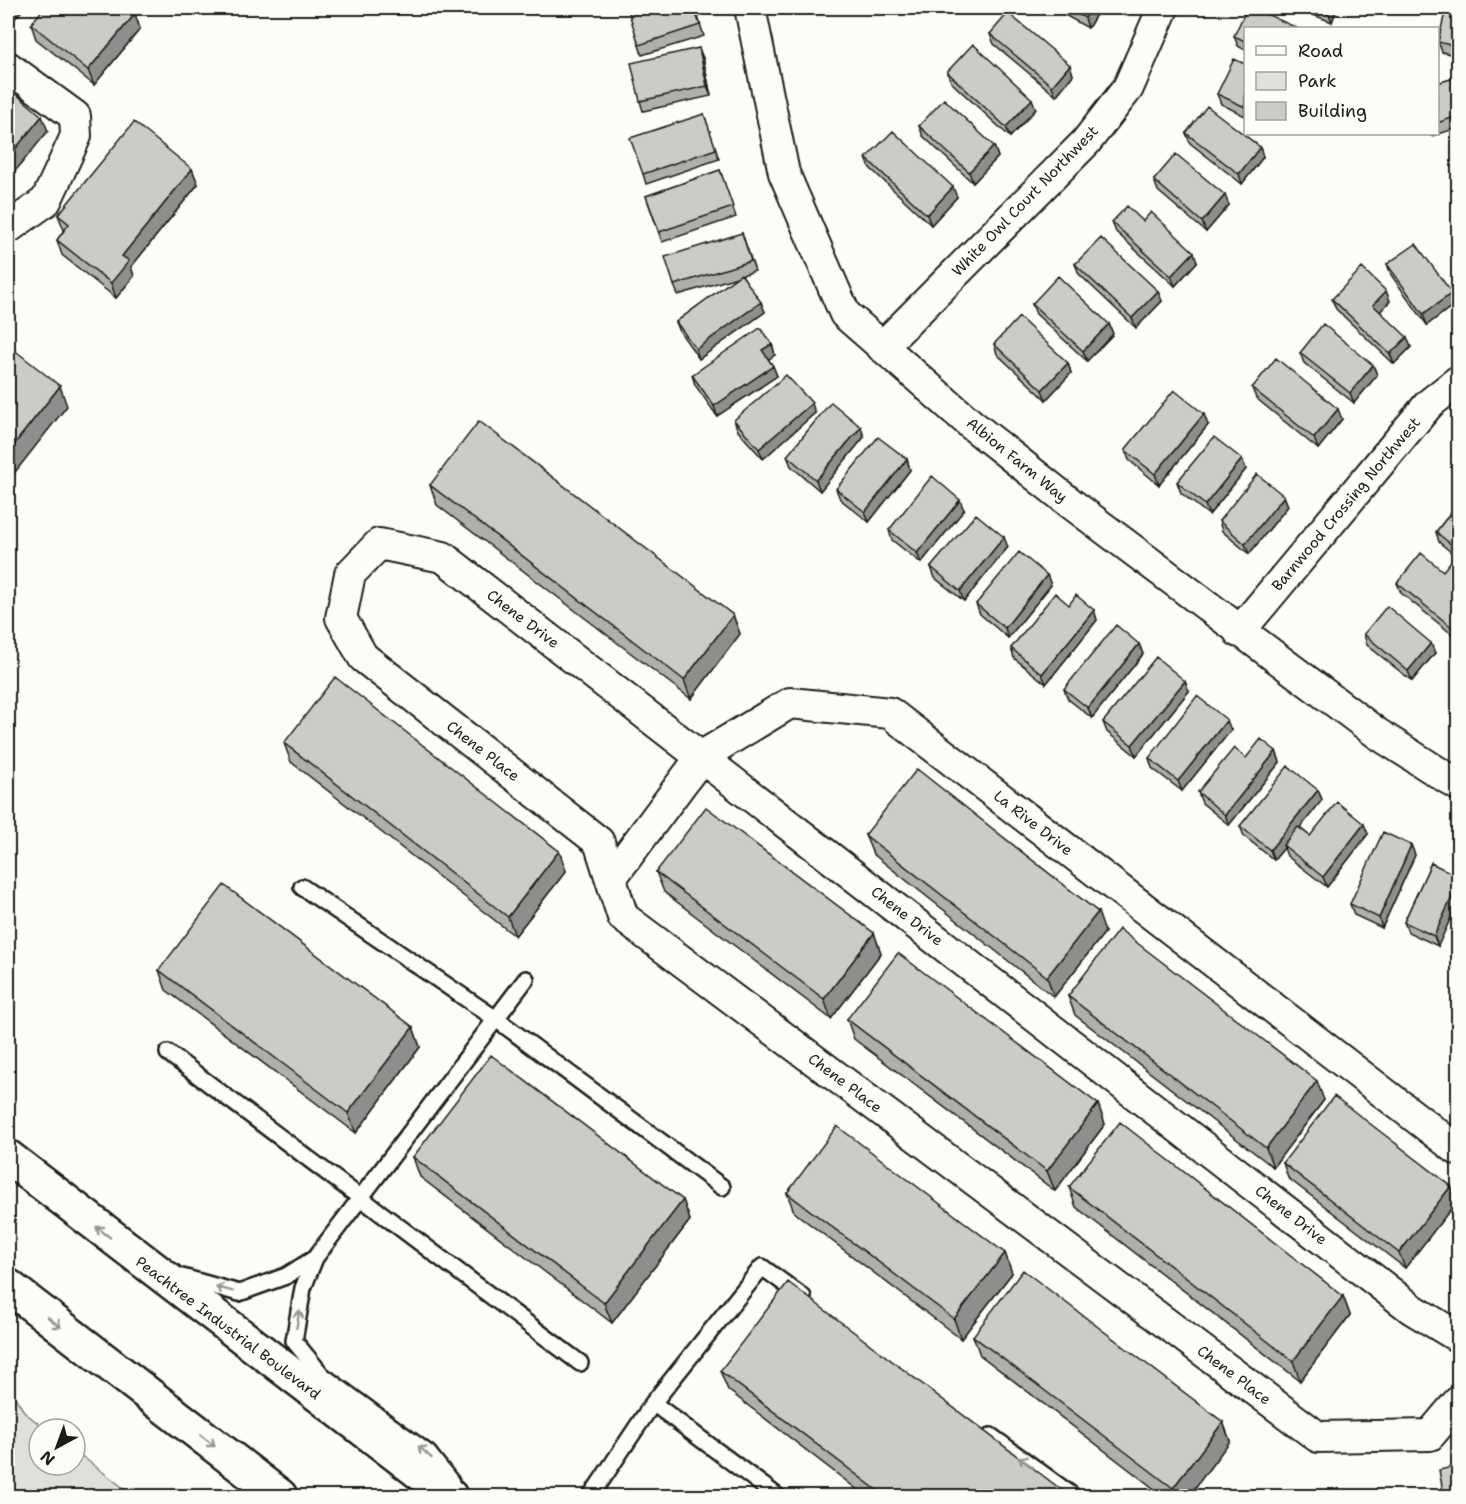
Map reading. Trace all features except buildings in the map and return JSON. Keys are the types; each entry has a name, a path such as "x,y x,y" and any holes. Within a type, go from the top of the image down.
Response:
{"highway":[{"name":"Peachtree Industrial Boulevard","path":"8,1157 450,1497"},
{"path":"8,1286 280,1497"}],"street":[{"name":"Albion Farm Way","path":"750,8 784,173 845,314 982,432 1239,632 1378,734 1458,785"},
{"name":"White Owl Court Northwest","path":"882,347 1086,142 1128,88 1163,8"},
{"path":"8,67 75,116 76,136 46,201 15,224"},
{"name":"Barnwood Crossing Northwest","path":"1239,632 1429,404 1458,381"},
{"name":"Chene Drive","path":"350,574 379,544 443,557 1402,1302 1458,1337"},
{"name":"Chene Place","path":"350,574 341,618 363,657 599,842 623,917 1318,1437 1430,1435 1458,1402"},
{"name":"La Rive Drive","path":"611,878 702,756 790,703 890,713 1458,1150"}],"lane":[{"path":"302,887 496,1019 722,1186"},
{"path":"463,1497 428,1453 322,1375 294,1341 303,1288 315,1258 526,979"},
{"path":"168,1053 362,1196 580,1363"},
{"path":"136,1257 190,1281 238,1293 286,1276 315,1258"},
{"path":"591,1497 653,1403 762,1267 819,1308"},
{"path":"653,1403 777,1497"},
{"path":"979,1427 1073,1497"}],"green space":[{"path":"8,1386 25,1413 30,1417 27,1417 27,1477 87,1477 87,1460 134,1496 8,1496"}]}
